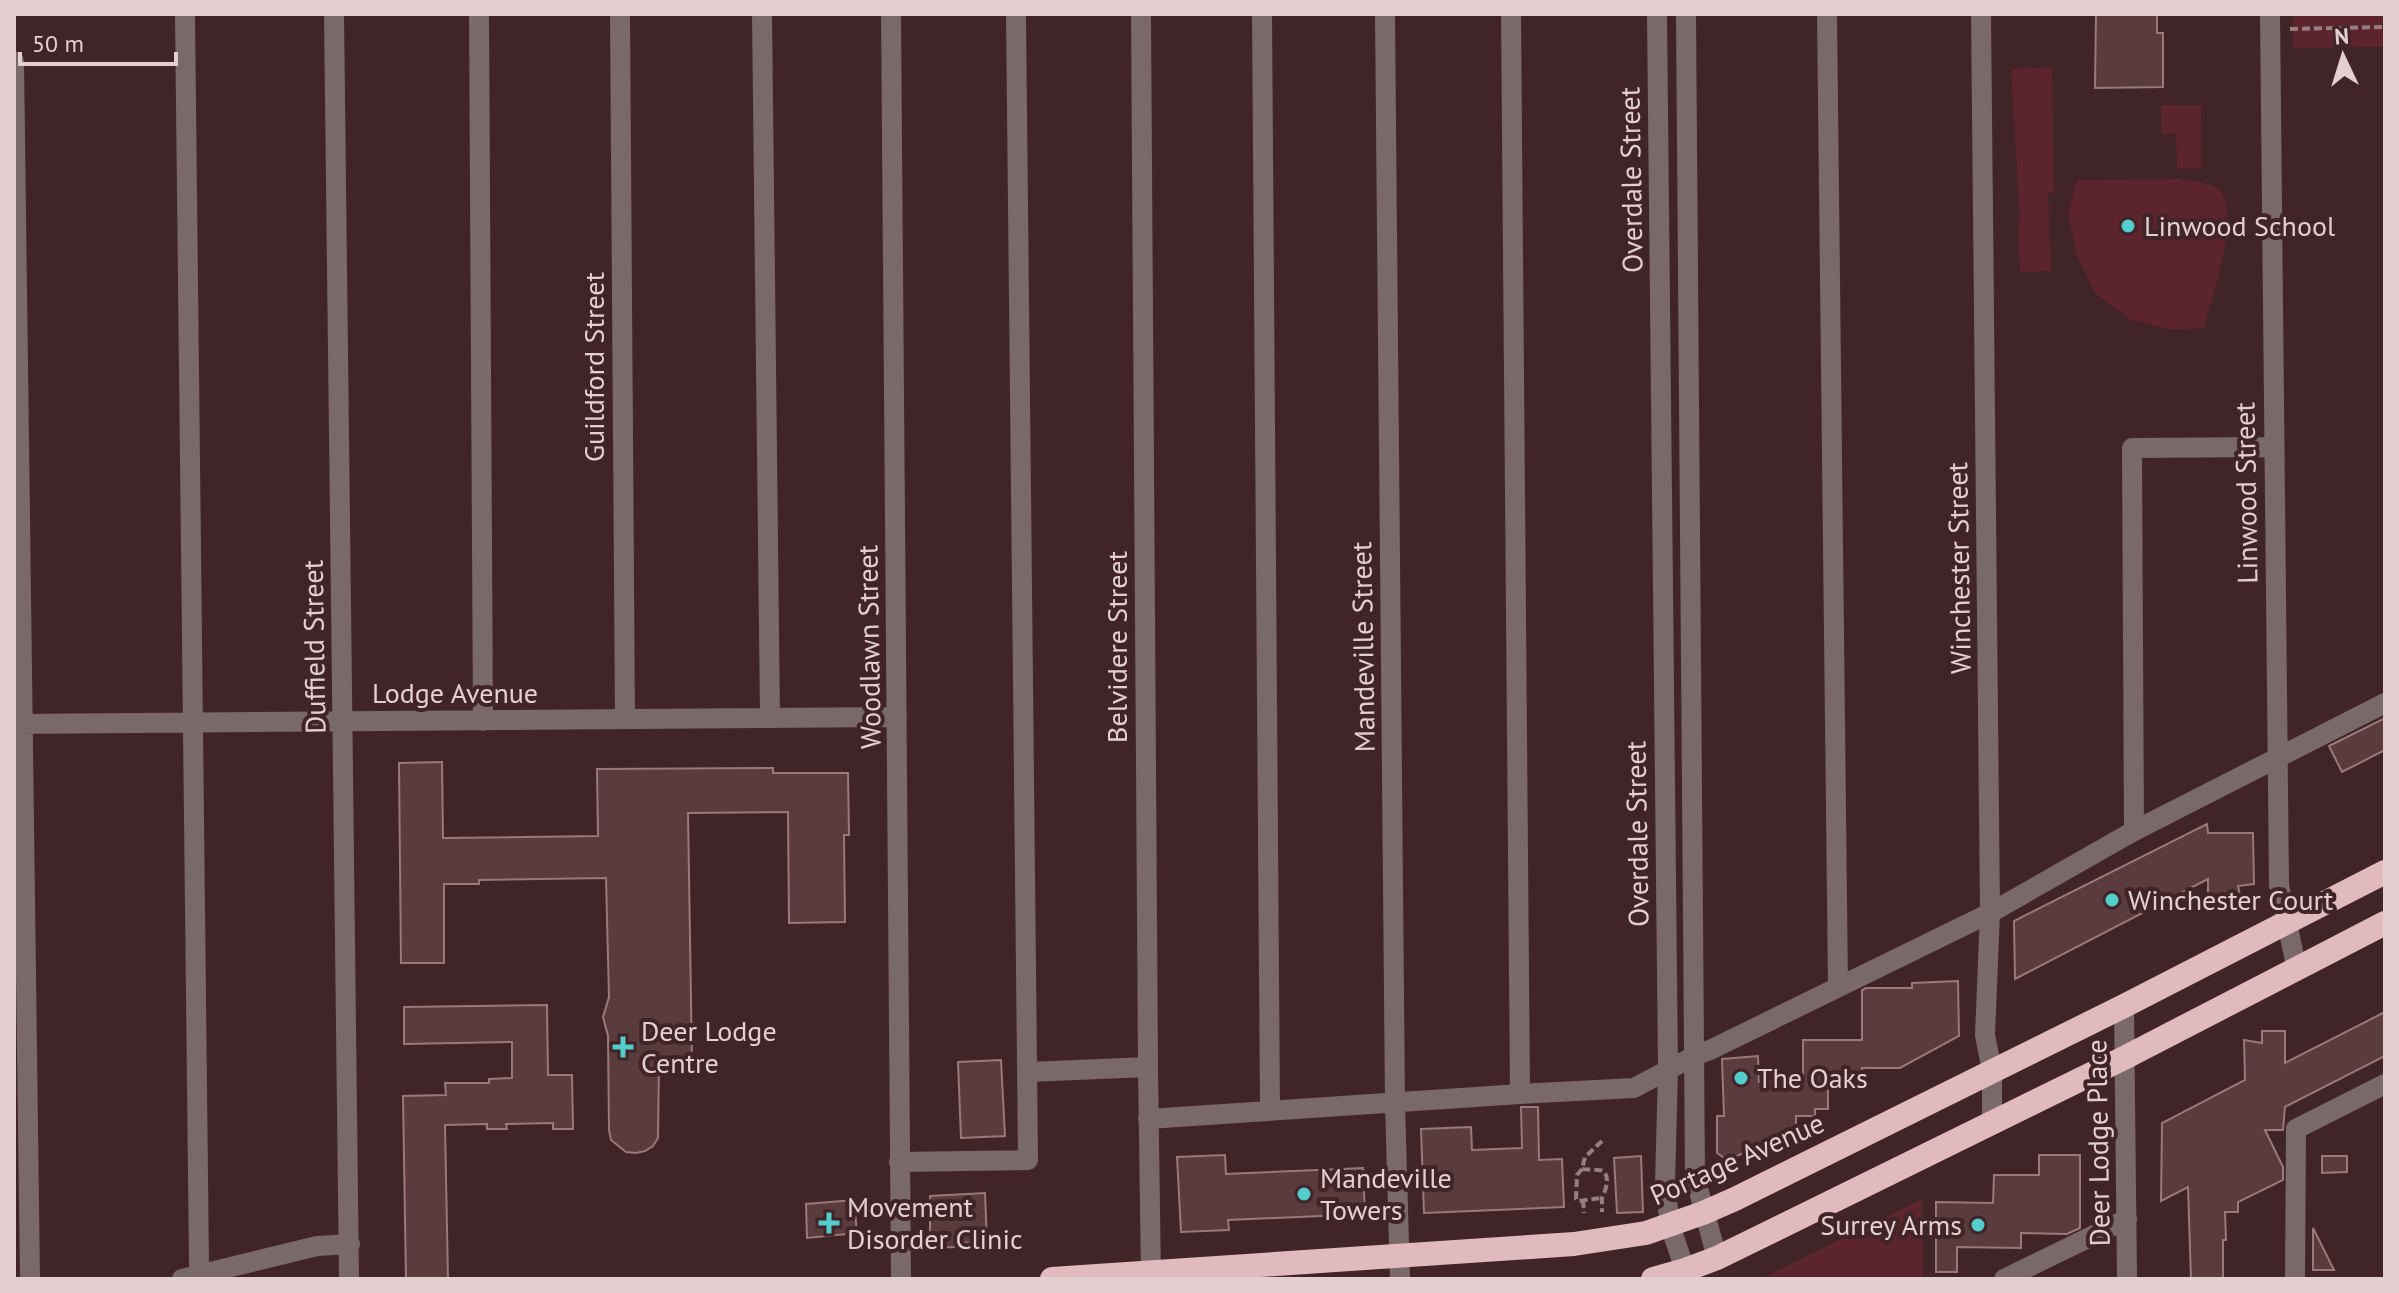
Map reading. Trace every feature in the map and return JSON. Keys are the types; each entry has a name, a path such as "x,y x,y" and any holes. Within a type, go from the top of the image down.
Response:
{"highway":[{"name":"Portage Avenue","path":"1052,1279 1399,1267 1646,1233 1703,1213 2124,1006 2385,872"},
{"path":"1653,1279 1717,1258 2124,1058 2385,923"}],"street":[{"path":"185,14 199,1265 209,1276"},
{"name":"Duffield Street","path":"334,14 349,1279"},
{"path":"479,14 483,721"},
{"name":"Guildford Street","path":"620,14 625,719"},
{"path":"762,14 770,718"},
{"name":"Woodlawn Street","path":"891,14 901,1279"},
{"path":"899,1162 1028,1160 1016,14"},
{"name":"Belvidere Street","path":"1141,14 1151,1276"},
{"path":"1262,14 1270,1111"},
{"name":"Mandeville Street","path":"1385,14 1399,1267"},
{"path":"1511,14 1520,1094"},
{"name":"Overdale Street","path":"1657,14 1668,1070 1665,1184 1670,1225 1685,1270"},
{"name":"Overdale Street","path":"1686,14 1695,1177 1717,1258"},
{"path":"1827,14 1838,987"},
{"name":"Winchester Street","path":"1981,14 1990,913 1985,1035 1992,1071 1992,1121"},
{"name":"Linwood Street","path":"2270,14 2279,885 2297,970"},
{"path":"14,61 18,724 30,1279"},
{"path":"1661,394 1689,394"},
{"path":"2134,831 2132,448 2274,447"},
{"path":"1148,1119 1634,1088 1990,913 2134,831 2385,703"},
{"name":"Lodge Avenue","path":"18,724 897,717"},
{"name":"Deer Lodge Place","path":"2124,1006 2127,1279"},
{"path":"1028,1072 1148,1067"},
{"path":"2295,1279 2296,1129 2385,1084"},
{"path":"2004,1279 2127,1219"},
{"path":"182,1279 209,1276 317,1246 350,1244"}],"path":[{"path":"2290,29 2385,27"},
{"path":"1602,1141 1585,1157 1577,1175 1576,1199 1602,1198"},
{"path":"1582,1169 1602,1170 1604,1173 1607,1186 1602,1198 1602,1212"},
{"path":"1583,1200 1584,1213"}],"shaded area":[{"path":"2293,14 2385,14 2385,47 2293,48"},
{"path":"2052,67 2054,193 2048,193 2051,271 2020,272 2011,69"},
{"path":"2161,105 2201,105 2202,168 2177,169 2176,134 2161,134"},
{"path":"2180,179 2217,188 2224,198 2227,233 2204,328 2171,330 2130,319 2095,293 2077,256 2068,213 2077,180"},
{"path":"1922,1199 1923,1279 1761,1279"}],"building":[{"path":"2096,14 2157,14 2157,33 2163,33 2163,87 2095,88"},
{"path":"2385,718 2385,750 2342,772 2329,746"},
{"path":"442,762 443,838 598,836 597,769 773,768 773,773 848,773 849,835 844,835 845,922 789,923 788,812 688,813 692,1062 659,1063 658,1138 645,1151 626,1152 611,1140 609,1130 608,1036 603,1017 609,997 606,878 479,880 479,884 444,884 444,963 401,963 399,763"},
{"name":"Winchester Court","path":"2207,824 2208,833 2253,833 2254,884 2238,886 2240,895 2208,912 2208,879 2015,979 2014,921"},
{"path":"1958,981 1959,1036 1900,1068 1862,1068 1862,1089 1828,1089 1828,1109 1815,1109 1815,1116 1796,1116 1796,1127 1733,1158 1726,1159 1717,1153 1717,1116 1724,1116 1722,1059 1758,1056 1759,1082 1803,1081 1803,1040 1862,1040 1862,990 1912,988 1912,983"},
{"path":"547,1005 548,1075 572,1075 573,1129 553,1129 553,1123 506,1124 507,1129 487,1129 487,1124 445,1125 448,1279 406,1279 403,1096 446,1095 445,1083 489,1083 489,1079 512,1078 512,1042 404,1044 404,1007"},
{"path":"2385,1012 2385,1056 2285,1107 2283,1130 2265,1130 2283,1167 2283,1180 2238,1202 2238,1212 2225,1212 2223,1279 2191,1279 2188,1187 2161,1201 2162,1123 2245,1080 2244,1040 2262,1043 2262,1031 2285,1031 2285,1063"},
{"path":"1001,1060 1005,1136 961,1138 958,1062"},
{"path":"1521,1107 1538,1107 1539,1160 1562,1159 1564,1207 1424,1213 1421,1129 1471,1127 1472,1150 1522,1148"},
{"path":"1225,1155 1226,1174 1363,1168 1365,1214 1228,1220 1229,1230 1181,1232 1177,1157"},
{"path":"2039,1155 2080,1155 2080,1228 2067,1234 2021,1233 2021,1248 1957,1247 1957,1272 1936,1272 1936,1202 1993,1203 1994,1175 2039,1175"},
{"path":"1641,1156 1643,1212 1617,1213 1614,1158"},
{"path":"2322,1156 2347,1156 2347,1172 2322,1173"},
{"path":"985,1193 987,1242 930,1248 930,1196"},
{"path":"854,1200 857,1233 807,1238 806,1204"},
{"path":"2313,1228 2334,1270 2313,1270"}],"place":[{"name":"Linwood School","path":"2128,226"},
{"name":"Winchester Court","path":"2112,900"},
{"name":"Deer Lodge Centre","path":"623,1047"},
{"name":"The Oaks","path":"1741,1078"},
{"name":"Mandeville Towers","path":"1304,1194"},
{"name":"Movement Disorder Clinic","path":"829,1223"},
{"name":"Surrey Arms","path":"1978,1225"}]}
